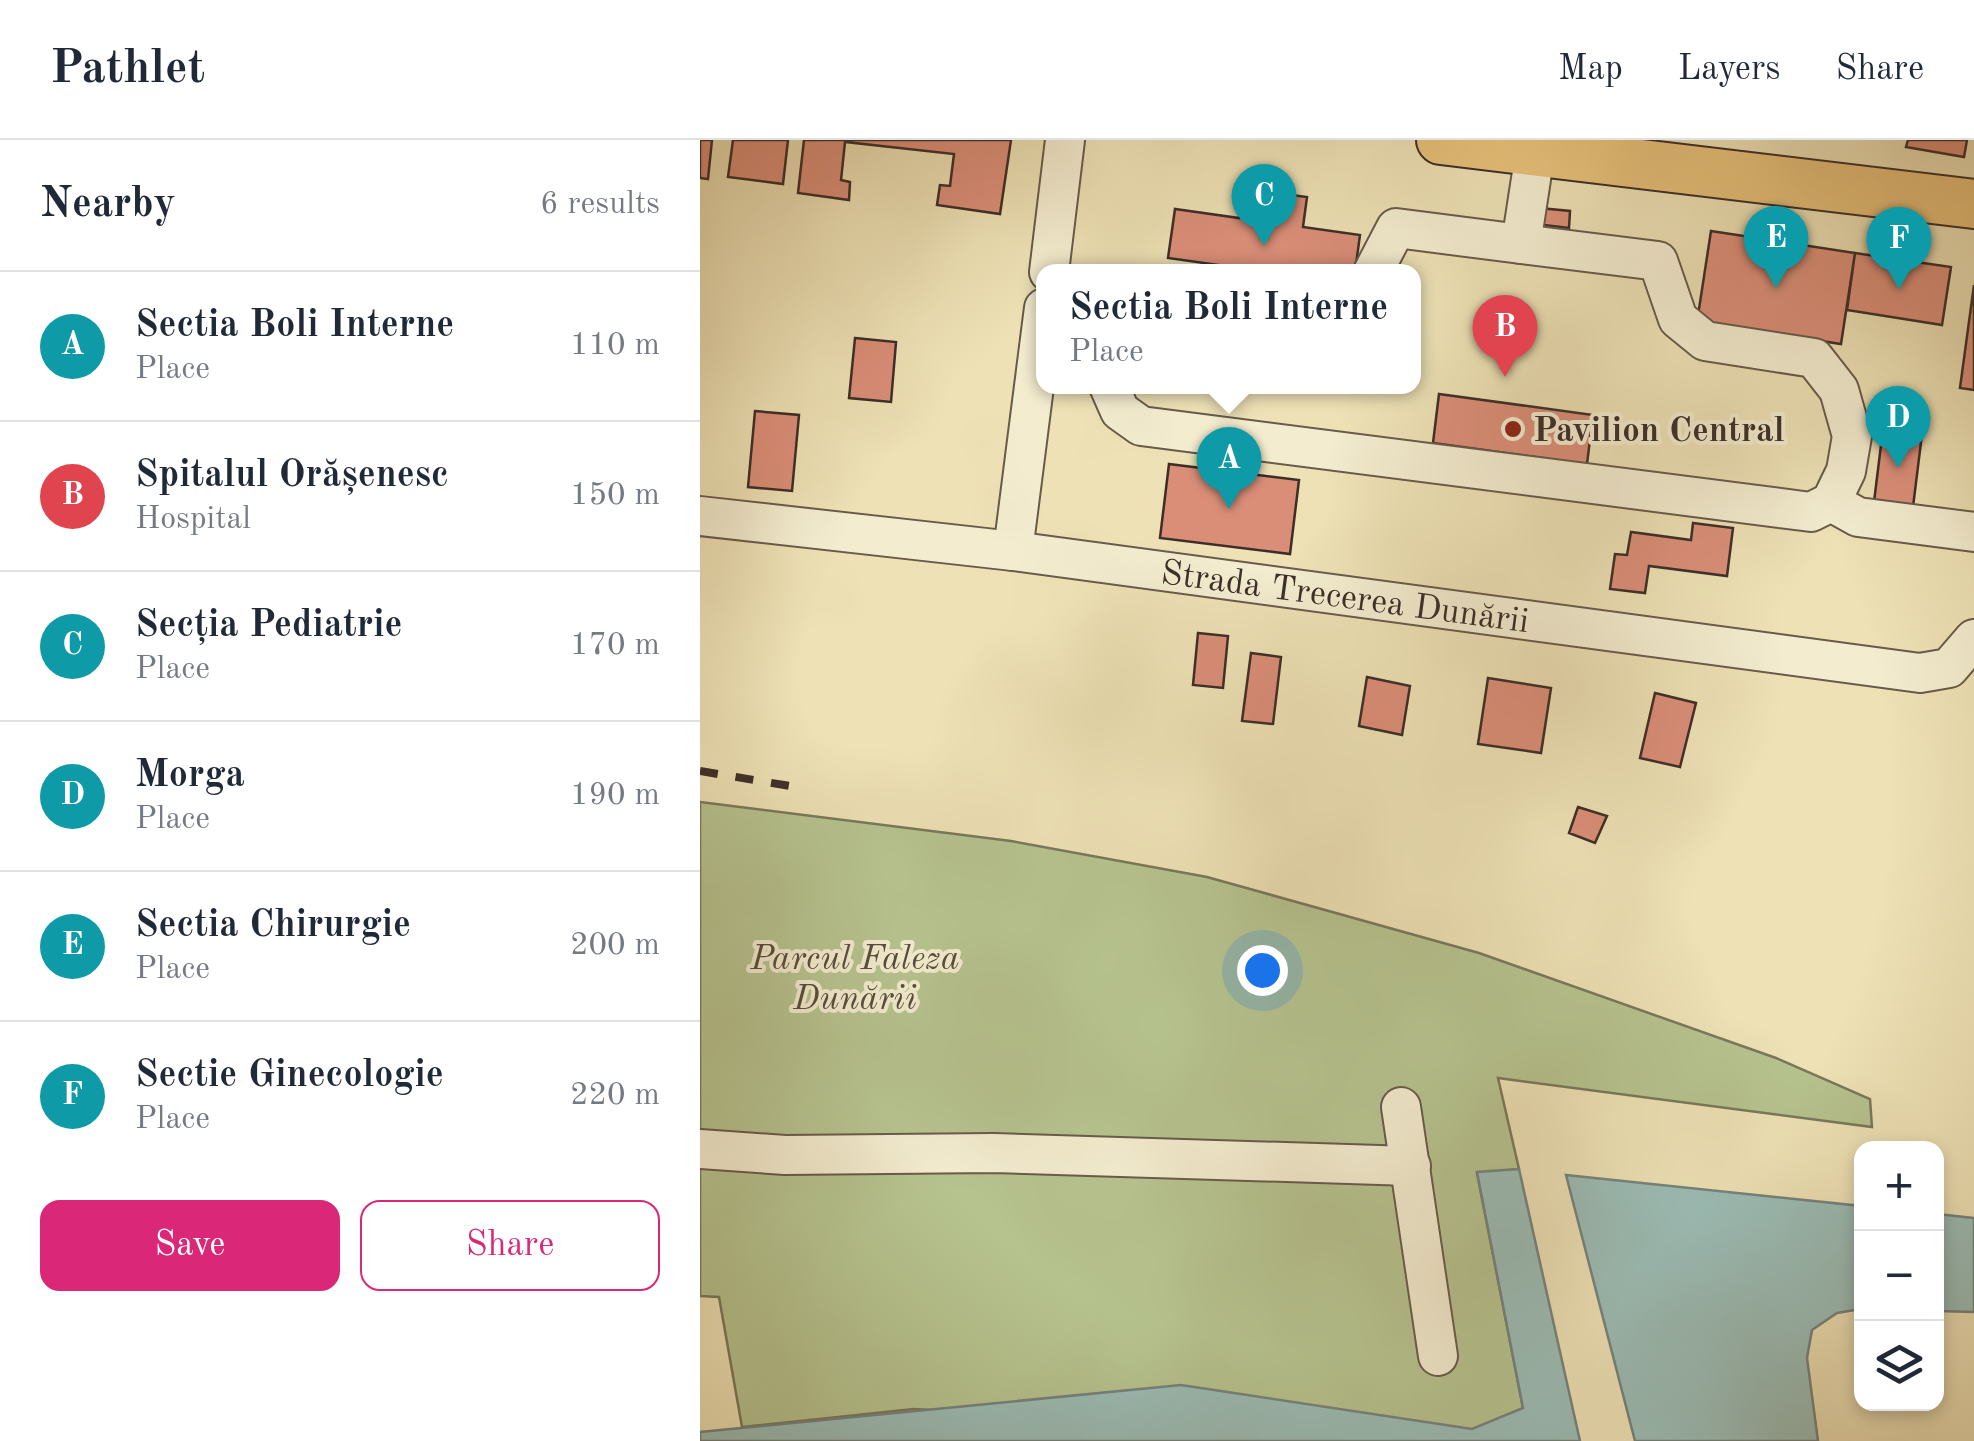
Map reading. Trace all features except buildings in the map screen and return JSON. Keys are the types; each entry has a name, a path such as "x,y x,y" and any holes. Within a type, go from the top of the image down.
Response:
{"main road":[{"path":"1441,140 1537,146 1974,204"}],"street":[{"path":"1050,264 1066,140"},
{"path":"1522,244 1537,146"},
{"path":"1113,394 1120,411 1141,426 1812,512 1831,502 1846,471 1852,436 1839,390 1814,358 1705,341 1678,319 1658,261 1396,228 1378,264"},
{"path":"1013,551 1036,371"},
{"path":"1831,502 1858,516 1974,532"},
{"name":"Strada Trecerea Dunării","path":"700,516 1013,551 1920,673 1949,668 1974,639"},
{"path":"1401,1107 1438,1356"},
{"path":"700,1148 785,1155 994,1153 1412,1166"}],"green space":[{"name":"Parcul Faleza Dunării","path":"700,802 1011,841 1207,877 1479,953 1776,1058 1870,1099 1872,1127 1498,1078 1519,1169 1477,1173 1523,1408 1465,1441 914,1409 742,1427 719,1297 700,1296"}],"water":[{"path":"1519,1169 1580,1441 700,1441 700,1432 1181,1385 1472,1429 1523,1408 1477,1172"},
{"path":"1566,1175 1854,1205 1854,1310 1837,1313 1812,1330 1807,1358 1818,1441 1635,1441"},
{"path":"1944,1215 1974,1218 1974,1312 1944,1311"}],"railway":[{"path":"700,771 802,788"}],"place":[{"name":"Secția Pediatrie","path":"1264,246"},
{"name":"Sectia Chirurgie","path":"1776,288"},
{"name":"Sectie Ginecologie","path":"1899,289"},
{"name":"Spitalul Orășenesc","path":"1505,377"},
{"name":"Pavilion Central","path":"1513,429"},
{"name":"Morga","path":"1898,468"},
{"name":"Sectia Boli Interne","path":"1229,509"}]}
